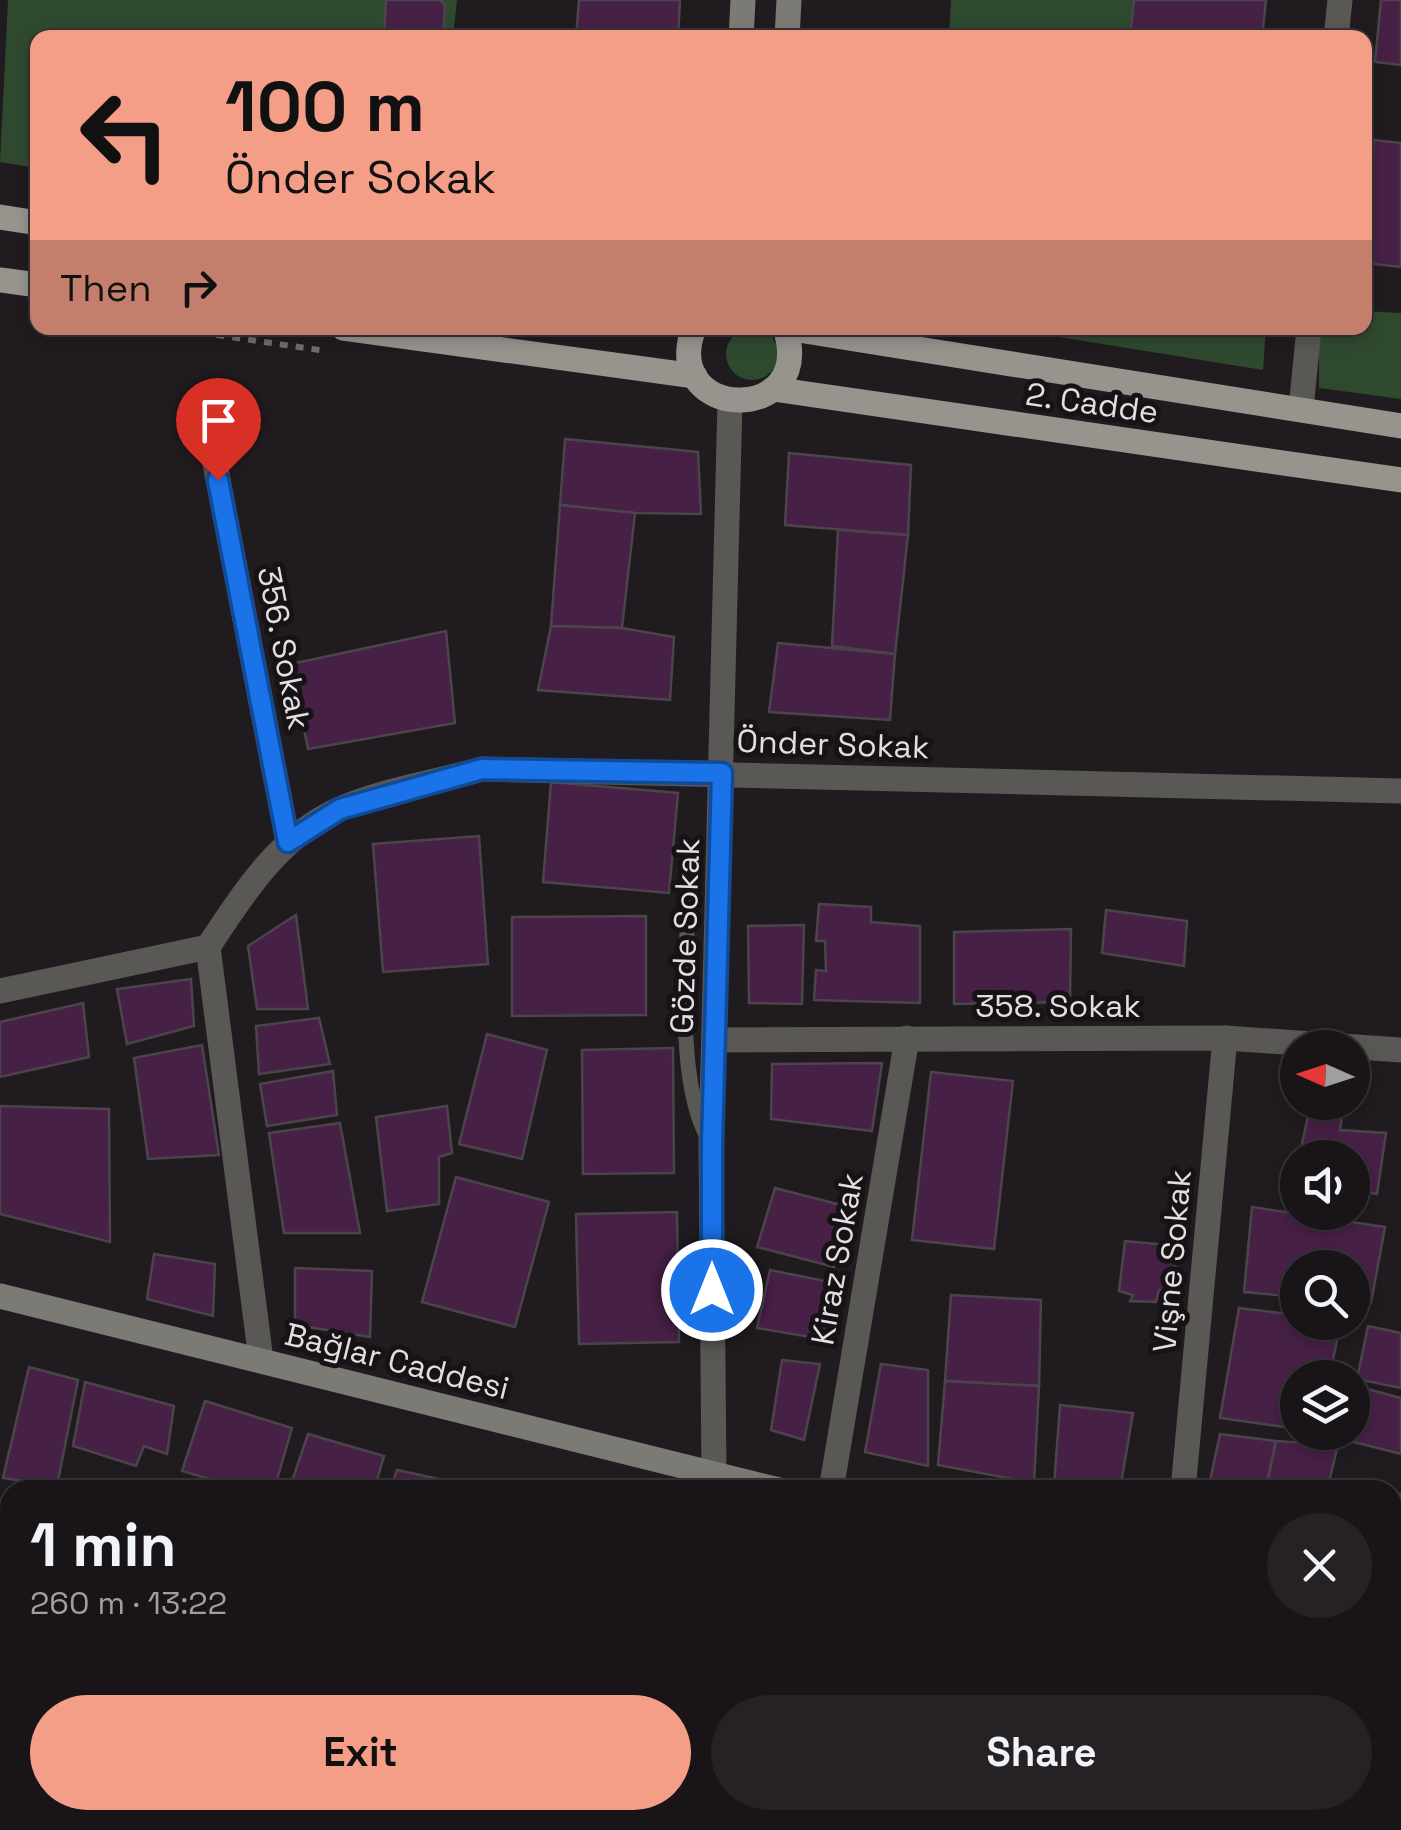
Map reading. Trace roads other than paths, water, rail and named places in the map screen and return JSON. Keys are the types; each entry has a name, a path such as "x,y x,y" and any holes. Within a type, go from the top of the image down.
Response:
{"main road":[{"path":"0,217 30,222"},
{"path":"0,280 30,284"},
{"path":"394,335 695,376"},
{"path":"692,335 688,351 695,376 716,396 730,401"},
{"name":"2. Cadde","path":"730,401 760,398 773,389 790,360 787,335"},
{"name":"2. Cadde","path":"831,335 1401,426"},
{"name":"2. Cadde","path":"773,389 1401,480"}],"street":[{"path":"741,30 743,0"},
{"path":"787,30 788,0"},
{"path":"1337,30 1340,0"},
{"path":"1302,409 1308,335"},
{"name":"Gözde Sokak","path":"714,1474 712,1144 730,401"},
{"name":"356. Sokak","path":"204,408 288,842"},
{"name":"Önder Sokak","path":"208,947 252,880 288,842 340,809 482,769 1401,791"},
{"path":"0,991 208,947 261,1360"},
{"name":"Kiraz Sokak","path":"833,1480 907,1038"},
{"name":"358. Sokak","path":"714,1040 1225,1038 1401,1050"},
{"name":"Vişne Sokak","path":"1184,1480 1225,1038"},
{"name":"Bağlar Caddesi","path":"0,1296 738,1480"}],"lane":[{"path":"690,850 687,1046 696,1117 712,1144"}]}
